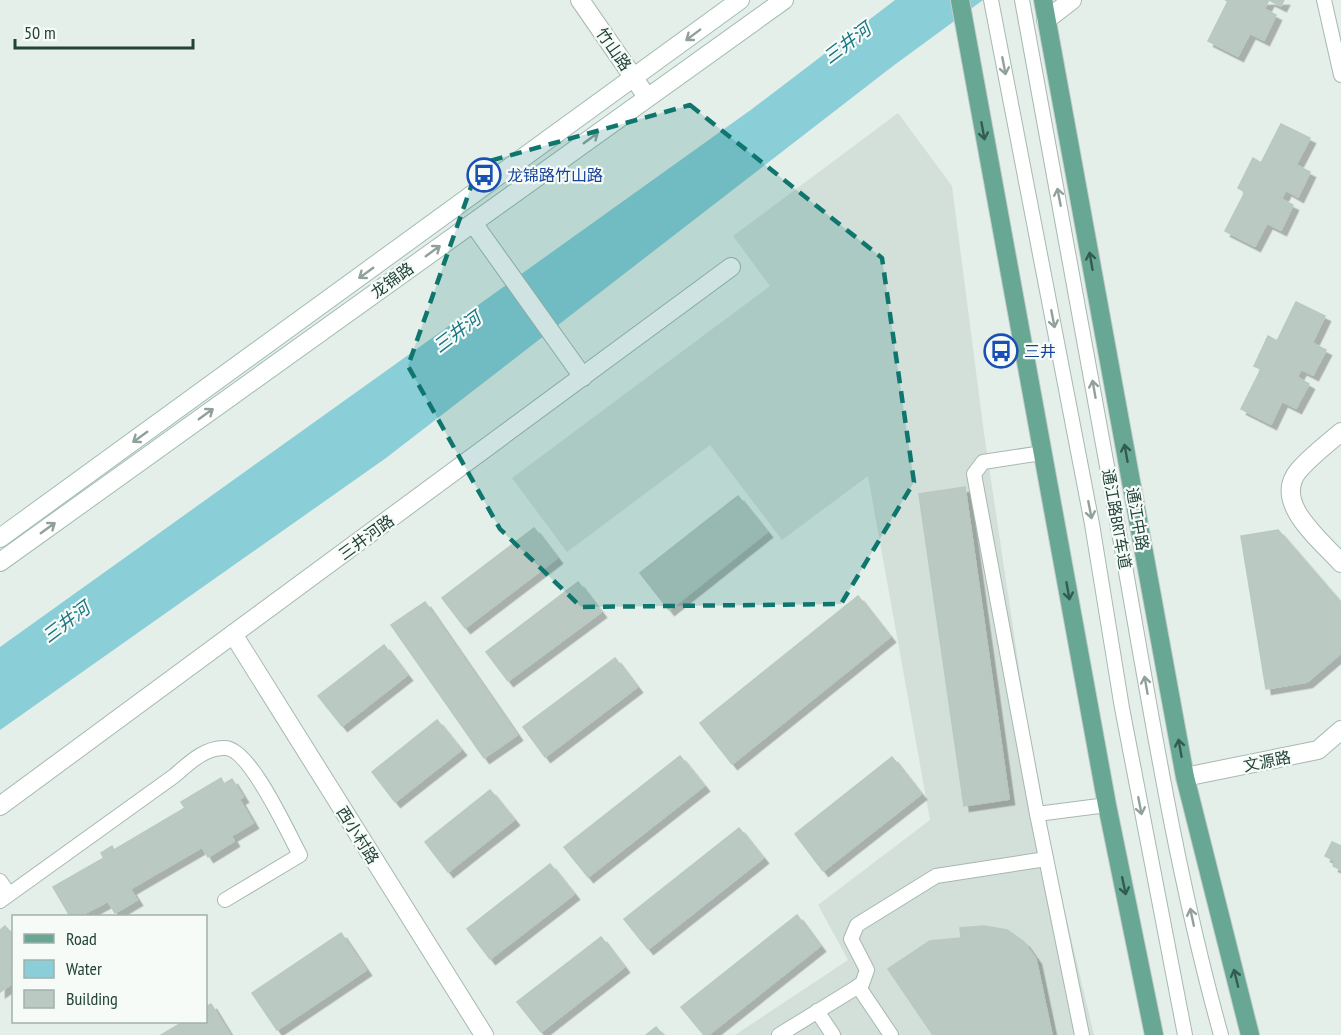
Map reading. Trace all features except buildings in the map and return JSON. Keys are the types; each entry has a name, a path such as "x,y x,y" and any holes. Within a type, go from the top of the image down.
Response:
{"main road":[{"path":"960,0 1107,805 1154,1035"},
{"name":"通江中路","path":"1043,0 1185,777 1250,1035"}],"street":[{"name":"竹山路","path":"580,0 647,97"},
{"name":"龙锦路","path":"0,538 635,79 740,0"},
{"name":"龙锦路","path":"0,562 784,0"},
{"path":"1046,20 1072,0"},
{"path":"473,223 583,376"},
{"name":"三井河路","path":"0,806 731,267"},
{"path":"1341,432 1297,471 1290,491 1294,508 1341,562"},
{"name":"西小村路","path":"233,634 484,1035"},
{"name":"文源路","path":"1185,777 1318,750 1341,730"}],"lane":[{"name":"通江路BRT车道","path":"1022,0 1076,290 1163,784 1206,981 1221,1035"},
{"path":"1324,0 1341,75"},
{"name":"通江路BRT车道","path":"992,4 1092,524 1122,708 1185,1035"},
{"path":"1042,453 983,462 974,474 1036,814 1082,1035"},
{"path":"0,881 5,898 174,776 197,756 224,747 237,750 250,766 300,855 225,900"},
{"path":"1036,814 1107,805"},
{"path":"779,1035 862,984 867,970 851,939 857,925 936,876 1046,860"},
{"path":"858,986 891,1035"},
{"path":"817,1011 833,1035"}],"highlighted area":[{"path":"690,105 882,258 914,482 841,604 581,607 500,529 408,366 479,164"}],"shaded area":[{"path":"898,113 952,186 984,433 1039,802 1094,1035 735,1035 848,960 818,905 930,820 868,476 782,540 710,445 567,552 512,478 770,286 733,236"}],"water":[{"name":"三井河","path":"895,0 983,0 893,66 386,458 0,730 0,647 752,109"}],"place":[{"name":"龙锦路竹山路","path":"484,175"},
{"name":"三井","path":"1001,351"}]}
